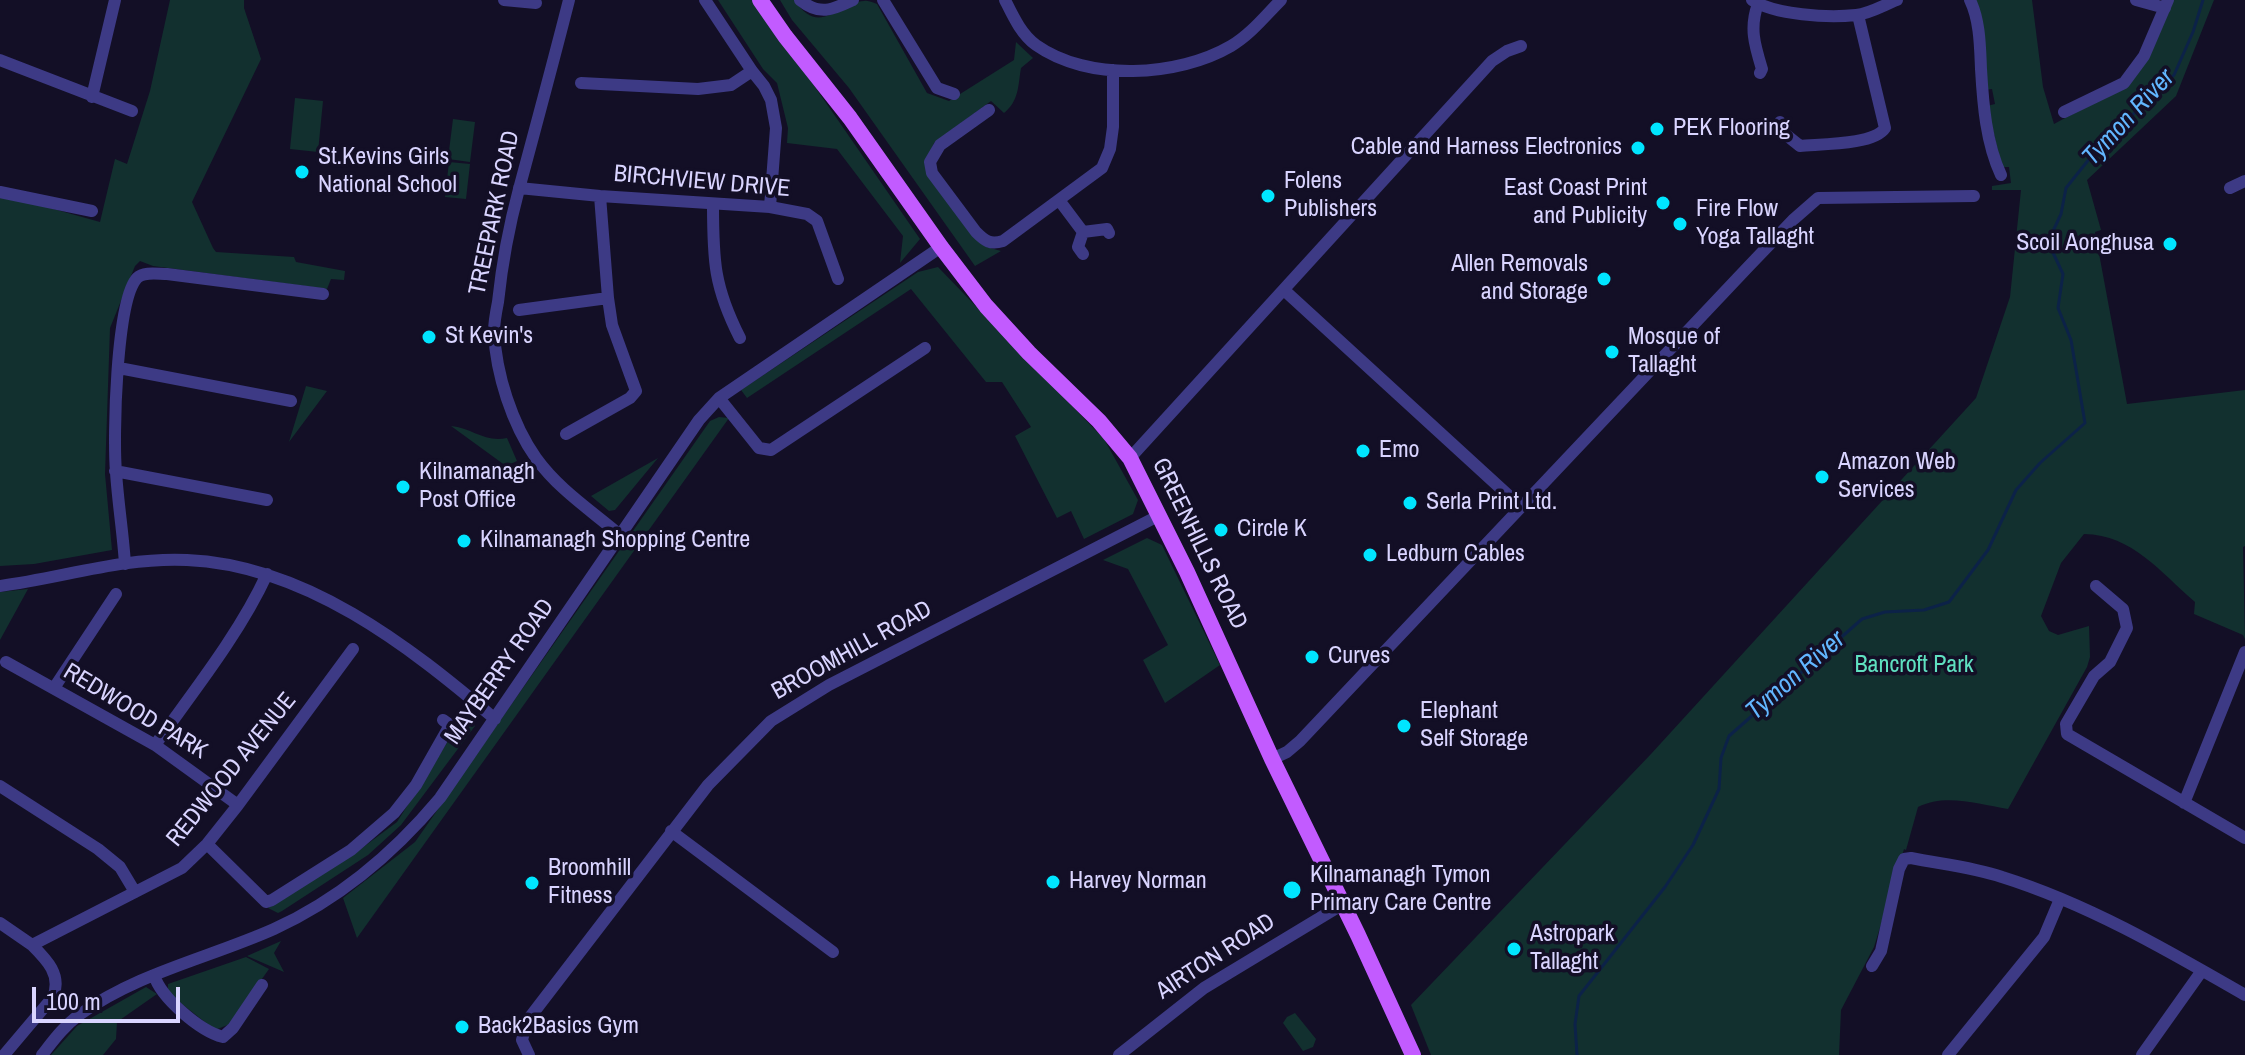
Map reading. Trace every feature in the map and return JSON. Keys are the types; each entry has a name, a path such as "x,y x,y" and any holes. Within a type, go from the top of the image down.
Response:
{"main road":[{"name":"GREENHILLS ROAD","path":"760,0 986,306 1099,421 1130,458 1160,515 1413,1055"}],"street":[{"path":"92,97 115,0"},
{"path":"504,0 536,3"},
{"name":"TREEPARK ROAD","path":"569,0 519,188 499,277 494,330 497,363 519,428 536,458 562,488 621,536"},
{"path":"705,0 771,100 776,128 770,207"},
{"path":"800,0 816,11 829,12 853,0"},
{"path":"883,0 937,88 954,94"},
{"path":"1005,0 1018,24 1036,45 1071,62 1113,70 1142,71 1196,62 1219,53 1247,35 1281,0"},
{"path":"1760,73 1762,69 1753,40 1755,2 1799,14 1858,15 1897,0"},
{"path":"1970,0 1979,32 1983,104 2001,175"},
{"path":"2064,112 2124,83 2144,56 2166,4 2136,0"},
{"path":"1780,122 1785,134 1800,146 1881,135 1885,128 1858,15"},
{"path":"1130,458 1492,61 1521,46"},
{"path":"0,60 132,111"},
{"path":"989,110 940,145 930,162 932,173 976,232 994,244 1003,241 1102,168 1110,149 1113,127 1113,70"},
{"path":"581,83 698,89 731,85 752,71"},
{"path":"2230,188 2245,181"},
{"name":"BIRCHVIEW DRIVE","path":"519,188 770,207 807,214 817,221 838,279"},
{"path":"0,192 92,211"},
{"path":"566,434 630,398 636,391 612,325 600,196"},
{"path":"1272,759 1300,741 1520,506 1794,219 1818,198 1974,196"},
{"path":"1059,200 1083,232"},
{"path":"713,204 716,283 740,338"},
{"path":"1083,232 1107,229 1109,233"},
{"path":"1083,232 1078,247 1083,254"},
{"name":"MAYBERRY ROAD","path":"42,1055 80,1015 154,975 275,928 334,895 394,850 417,826 495,719 699,420 719,398 941,247"},
{"path":"125,564 115,471 119,368 122,331 132,288 138,277 167,274 323,294"},
{"path":"1284,290 1520,506"},
{"path":"519,310 608,298"},
{"path":"719,398 759,448 771,450 925,348"},
{"path":"119,368 291,401"},
{"path":"115,471 267,500"},
{"name":"BROOMHILL ROAD","path":"529,1055 522,1040 527,1021 671,831 723,768 771,721 857,670 996,602 1160,515"},
{"path":"0,586 125,564 185,560 227,564 267,574 320,596 372,623 495,719"},
{"path":"155,745 214,661 267,574"},
{"path":"2096,586 2123,609 2127,628 2110,662 2094,676 2066,724 2067,734 2245,838"},
{"path":"54,688 116,594"},
{"path":"2099,609 2109,597"},
{"name":"REDWOOD AVENUE","path":"32,945 182,868 207,844 238,805 353,649"},
{"path":"2184,803 2245,652"},
{"name":"REDWOOD PARK","path":"6,662 155,745 238,805"},
{"path":"207,844 266,902 272,900 351,850 399,807 416,785 450,725 443,720"},
{"path":"0,786 98,849 120,867 135,892"},
{"path":"671,831 833,952"},
{"path":"1872,966 1881,951 1899,869 1904,859 2000,876 2060,899 2133,931 2245,995"},
{"path":"1948,1055 2044,937 2060,899"},
{"name":"AIRTON ROAD","path":"1119,1055 1204,988 1343,904"},
{"path":"0,923 32,945 55,974 57,986 53,997 4,1055"},
{"path":"2142,1055 2201,972"},
{"path":"154,975 164,996 211,1034 223,1037 233,1028 262,985"}],"green space":[{"path":"170,0 244,0 261,59 192,202 213,248 216,252 294,257 296,262 345,271 344,280 331,279 327,289 153,266 140,261 135,266 110,328 105,474 112,550 34,564 0,566 0,194 100,222 115,159 127,164 150,91"},
{"path":"718,0 755,0 920,239 900,263 903,236 837,149 787,143 788,128 777,83 763,69"},
{"path":"780,0 795,0 804,11 821,17 855,3 866,1 877,4 927,93 949,101 1014,60 1016,42 1033,58 1021,68 1017,93 1004,113 991,101 934,143 926,161 987,247 1001,251 975,266 849,88 792,20"},
{"name":"Bancroft Park","path":"1974,0 2032,0 2043,87 2054,124 2124,86 2171,0 2214,0 2176,96 2087,180 2101,230 2095,232 2127,404 2245,390 2245,639 2243,635 2194,614 2195,602 2145,557 2117,541 2084,534 2061,563 2041,616 2049,631 2058,635 2089,626 2090,657 2087,667 2008,809 1951,800 1918,807 1874,947 1841,1010 1839,1055 1431,1055 1411,1005 1651,754 1976,398 2010,297 2021,190 1992,190 1992,186 2011,183 2009,167 2002,167 1987,106 1995,104 1992,89 1984,90"},
{"path":"295,98 323,101 318,152 290,149"},
{"path":"453,119 475,122 470,162 448,159"},
{"path":"449,162 470,164 466,199 445,197"},
{"path":"938,267 1104,439 1138,500 1133,514 1084,539 1071,511 1057,518 1015,436 1031,427 1002,382 986,382 911,289 747,398 741,390 918,272"},
{"path":"306,386 327,391 289,442"},
{"path":"719,417 729,418 357,938 343,898 415,842 710,421"},
{"path":"451,426 492,439 507,438 517,461 506,466"},
{"path":"658,458 615,510 609,511 591,496"},
{"path":"1147,538 1162,545 1220,665 1165,703 1143,660 1168,645 1128,569 1103,560"},
{"path":"28,589 0,640 0,592"},
{"path":"463,710 473,719 475,726 401,825 368,855 282,911 278,913 268,908 354,854 397,822 460,722 458,719"},
{"path":"281,941 274,953 284,972 247,956"},
{"path":"246,957 269,969 230,1024 215,1030 168,993 168,984"},
{"path":"146,987 157,994 117,1022 116,1039 103,1055 51,1055 77,1026"},
{"path":"1295,1013 1316,1039 1313,1047 1303,1051 1283,1023"}],"waterway":[{"name":"Tymon River","path":"1577,1055 1575,1024 1579,996 1665,887 1693,845 1719,789 1721,758 1729,736 1862,619 1885,612 1924,610 1949,602 1988,550 2016,490 2040,463 2085,423 2071,340 2058,308 2063,274 2048,242 2061,214 2066,188 2098,148 2174,75 2203,0"}],"place":[{"name":"PEK Flooring","path":"1657,129"},
{"name":"Cable and Harness Electronics","path":"1638,148"},
{"name":"St.Kevins Girls National School","path":"302,172"},
{"name":"Folens Publishers","path":"1268,196"},
{"name":"East Coast Print and Publicity","path":"1663,203"},
{"name":"Fire Flow Yoga Tallaght","path":"1680,224"},
{"name":"Scoil Aonghusa","path":"2170,244"},
{"name":"Allen Removals and Storage","path":"1604,279"},
{"name":"St Kevin's","path":"429,337"},
{"name":"Mosque of Tallaght","path":"1612,352"},
{"name":"Emo","path":"1363,451"},
{"name":"Amazon Web Services","path":"1822,477"},
{"name":"Kilnamanagh Post Office","path":"403,487"},
{"name":"Serla Print Ltd.","path":"1410,503"},
{"name":"Circle K","path":"1221,530"},
{"name":"Kilnamanagh Shopping Centre","path":"464,541"},
{"name":"Ledburn Cables","path":"1370,555"},
{"name":"Curves","path":"1312,657"},
{"name":"Elephant Self Storage","path":"1404,726"},
{"name":"Harvey Norman","path":"1053,882"},
{"name":"Broomhill Fitness","path":"532,883"},
{"name":"Kilnamanagh Tymon Primary Care Centre","path":"1292,890"},
{"name":"Astropark Tallaght","path":"1514,949"},
{"name":"Back2Basics Gym","path":"462,1027"}]}
